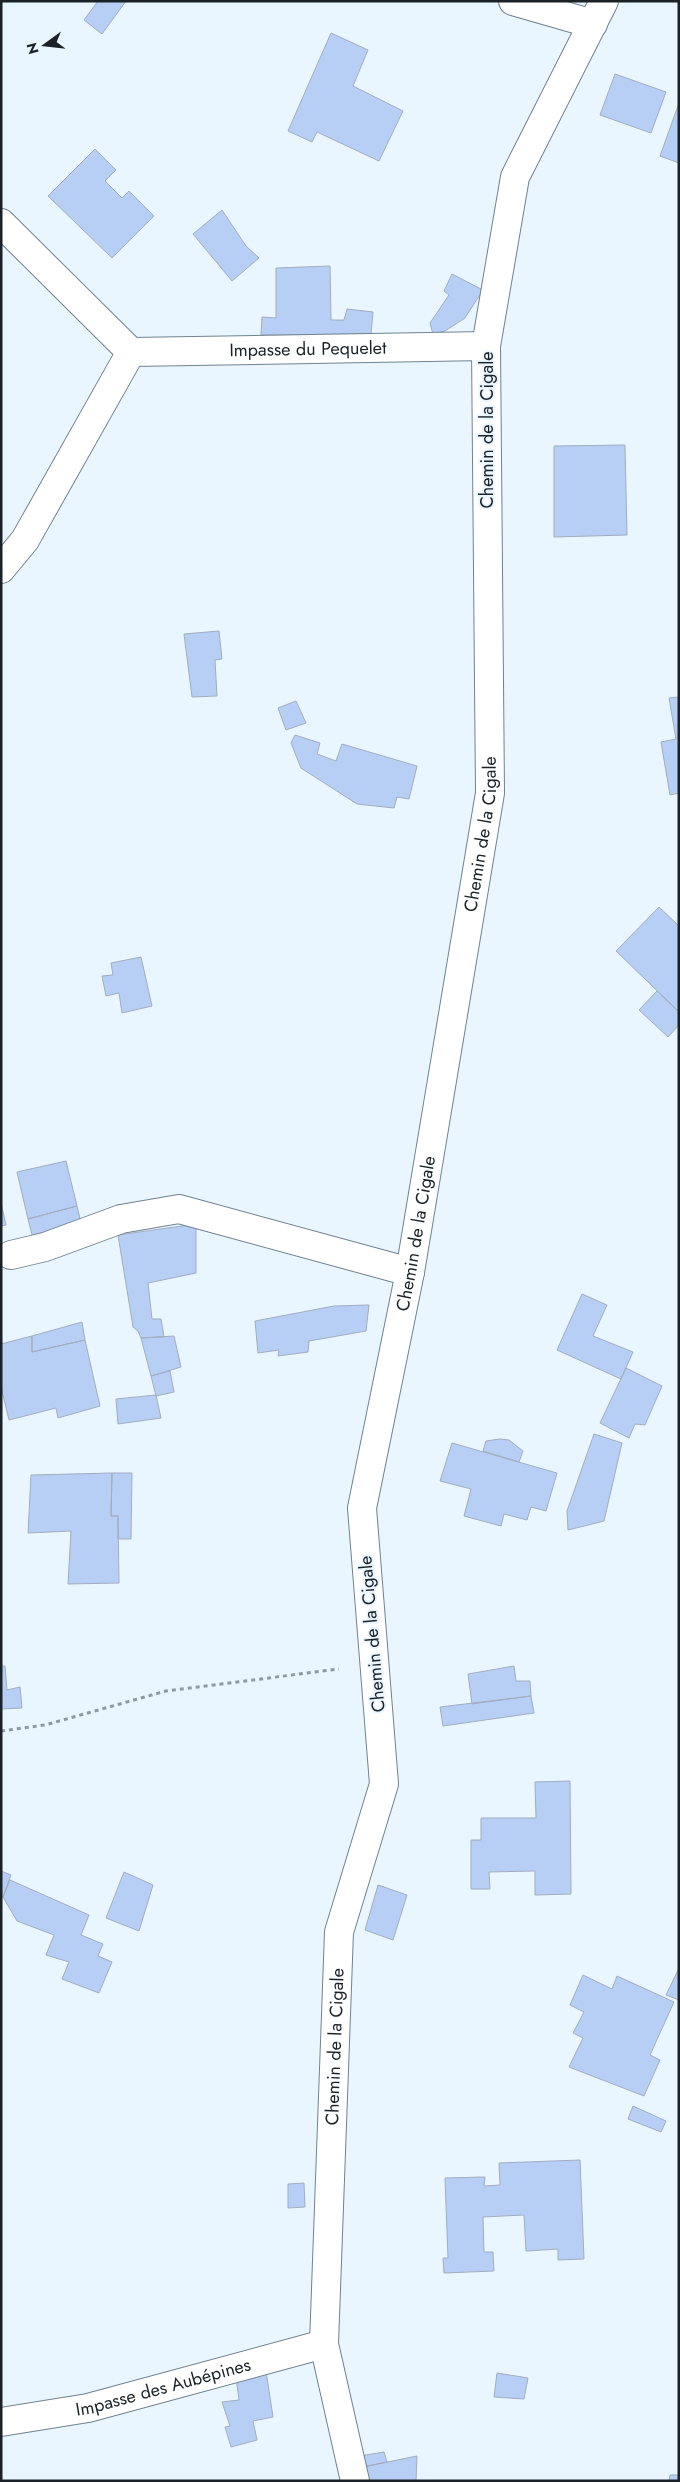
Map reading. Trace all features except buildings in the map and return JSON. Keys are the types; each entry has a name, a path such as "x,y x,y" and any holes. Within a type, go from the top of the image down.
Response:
{"street":[{"path":"514,1 599,12"},
{"name":"Chemin de la Cigale","path":"355,2481 324,2344 339,1932 384,1784 362,1508 410,1272 490,793 486,346 515,177 599,12"},
{"path":"1,223 131,352 25,540 1,569"},
{"name":"Impasse du Pequelet","path":"131,352 486,346"},
{"path":"11,1256 121,1219 178,1209 410,1272"},
{"name":"Impasse des Aubépines","path":"1,2422 88,2408 324,2344"}],"path":[{"path":"1,1731 45,1725 166,1691 375,1664"}]}
